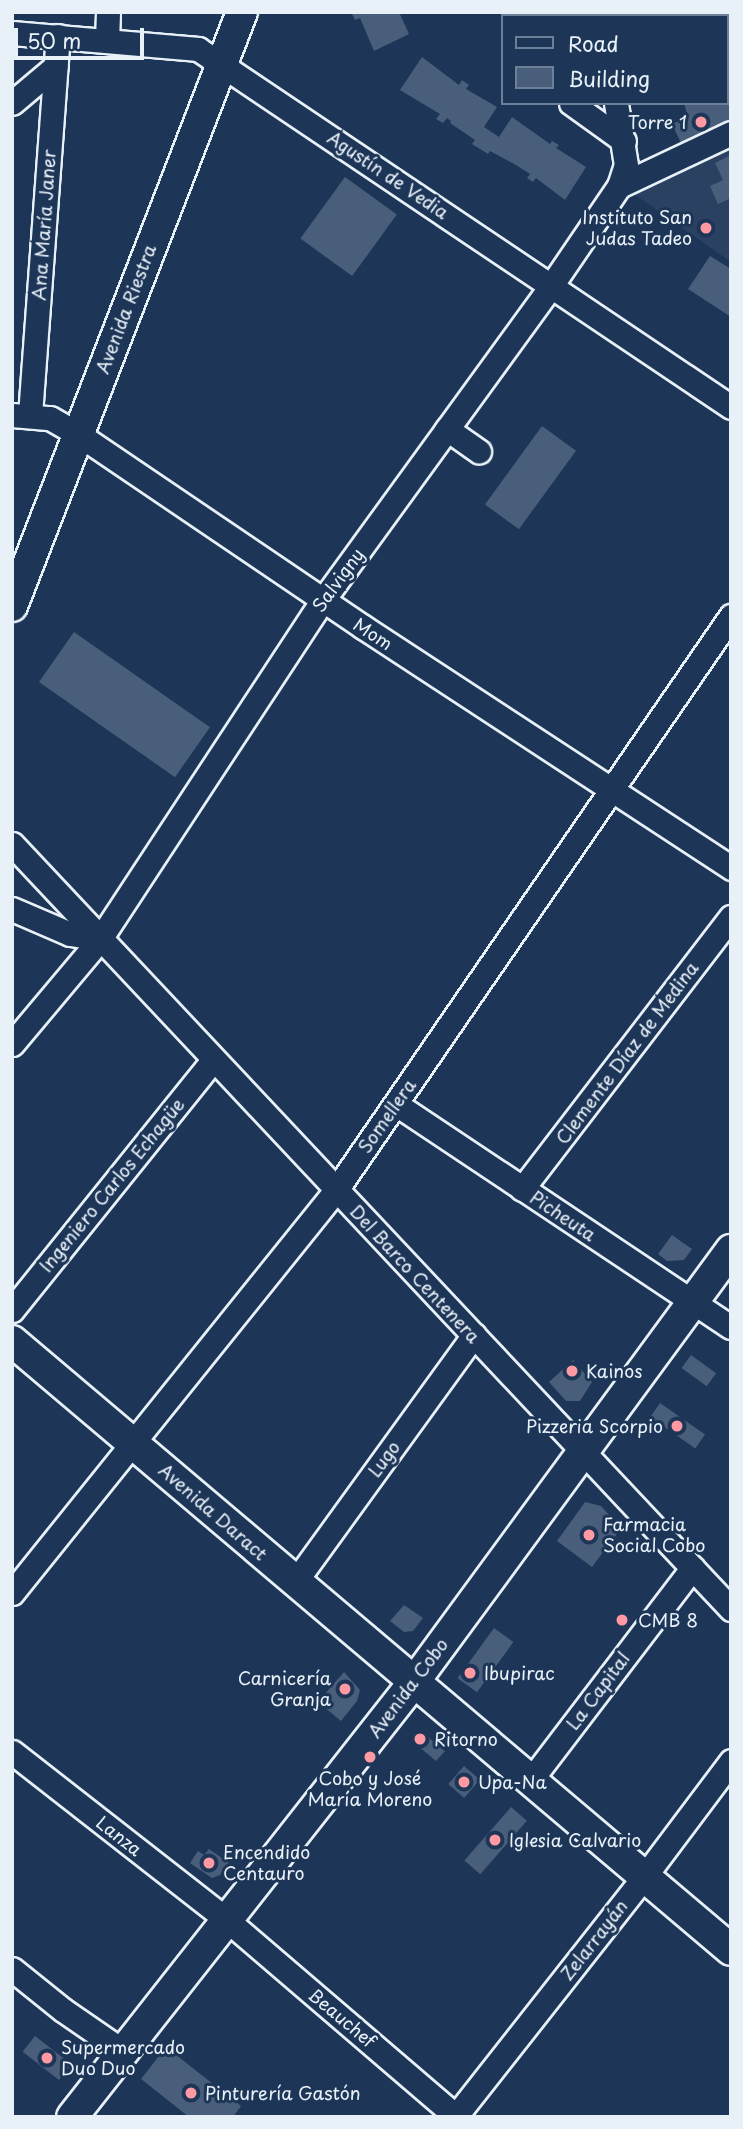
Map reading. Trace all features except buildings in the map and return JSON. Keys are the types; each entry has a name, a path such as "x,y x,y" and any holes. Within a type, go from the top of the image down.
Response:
{"main road":[{"name":"Avenida Riestra","path":"14,599 242,12"},
{"name":"Avenida Cobo","path":"72,2117 414,1682 731,1250"},
{"name":"Avenida Daract","path":"12,1341 731,1950"}],"street":[{"path":"107,41 108,12"},
{"name":"Agustín de Vedia","path":"12,33 198,49 731,407"},
{"name":"Ana María Janer","path":"21,415 58,36"},
{"path":"12,103 56,66"},
{"path":"574,105 624,141"},
{"name":"Salvigny","path":"12,1044 100,939 323,600 551,286 619,186 626,165 616,105"},
{"path":"619,186 731,133"},
{"name":"Mom","path":"21,415 50,418 78,434 323,600 731,868"},
{"path":"447,429 479,451"},
{"name":"Somellera","path":"12,1593 336,1190 731,616"},
{"name":"Del Barco Centenera","path":"12,845 731,1609"},
{"path":"12,909 70,934 100,939"},
{"name":"Clemente Díaz de Medina","path":"523,1189 731,917"},
{"name":"Ingeniero Carlos Echagüe","path":"12,1310 213,1060"},
{"name":"Picheuta","path":"396,1104 731,1327"},
{"name":"Lugo","path":"295,1582 474,1335"},
{"name":"La Capital","path":"530,1781 692,1568"},
{"name":"Lanza","path":"12,1752 227,1920"},
{"name":"Zelarrayán","path":"456,2116 644,1877 731,1761"},
{"name":"Beauchef","path":"227,1920 456,2116"},
{"path":"12,1969 63,2010 124,2052"}],"shaded area":[{"name":"Instituto San Judas Tadeo","path":"731,144 731,262 634,194 639,187"}],"place":[{"name":"Torre 1","path":"701,122"},
{"name":"Instituto San Judas Tadeo","path":"706,228"},
{"name":"Kainos","path":"572,1371"},
{"name":"Pizzeria Scorpio","path":"677,1426"},
{"name":"Farmacia Social Cobo","path":"589,1535"},
{"name":"CMB 8","path":"622,1620"},
{"name":"Ibupirac","path":"470,1673"},
{"name":"Carnicería Granja","path":"345,1689"},
{"name":"Ritorno","path":"420,1739"},
{"name":"Cobo y José María Moreno","path":"370,1757"},
{"name":"Upa-Na","path":"464,1782"},
{"name":"Iglesia Calvario","path":"495,1840"},
{"name":"Encendido Centauro","path":"209,1863"},
{"name":"Supermercado Duo Duo","path":"47,2058"},
{"name":"Pinturería Gastón","path":"191,2093"}]}
